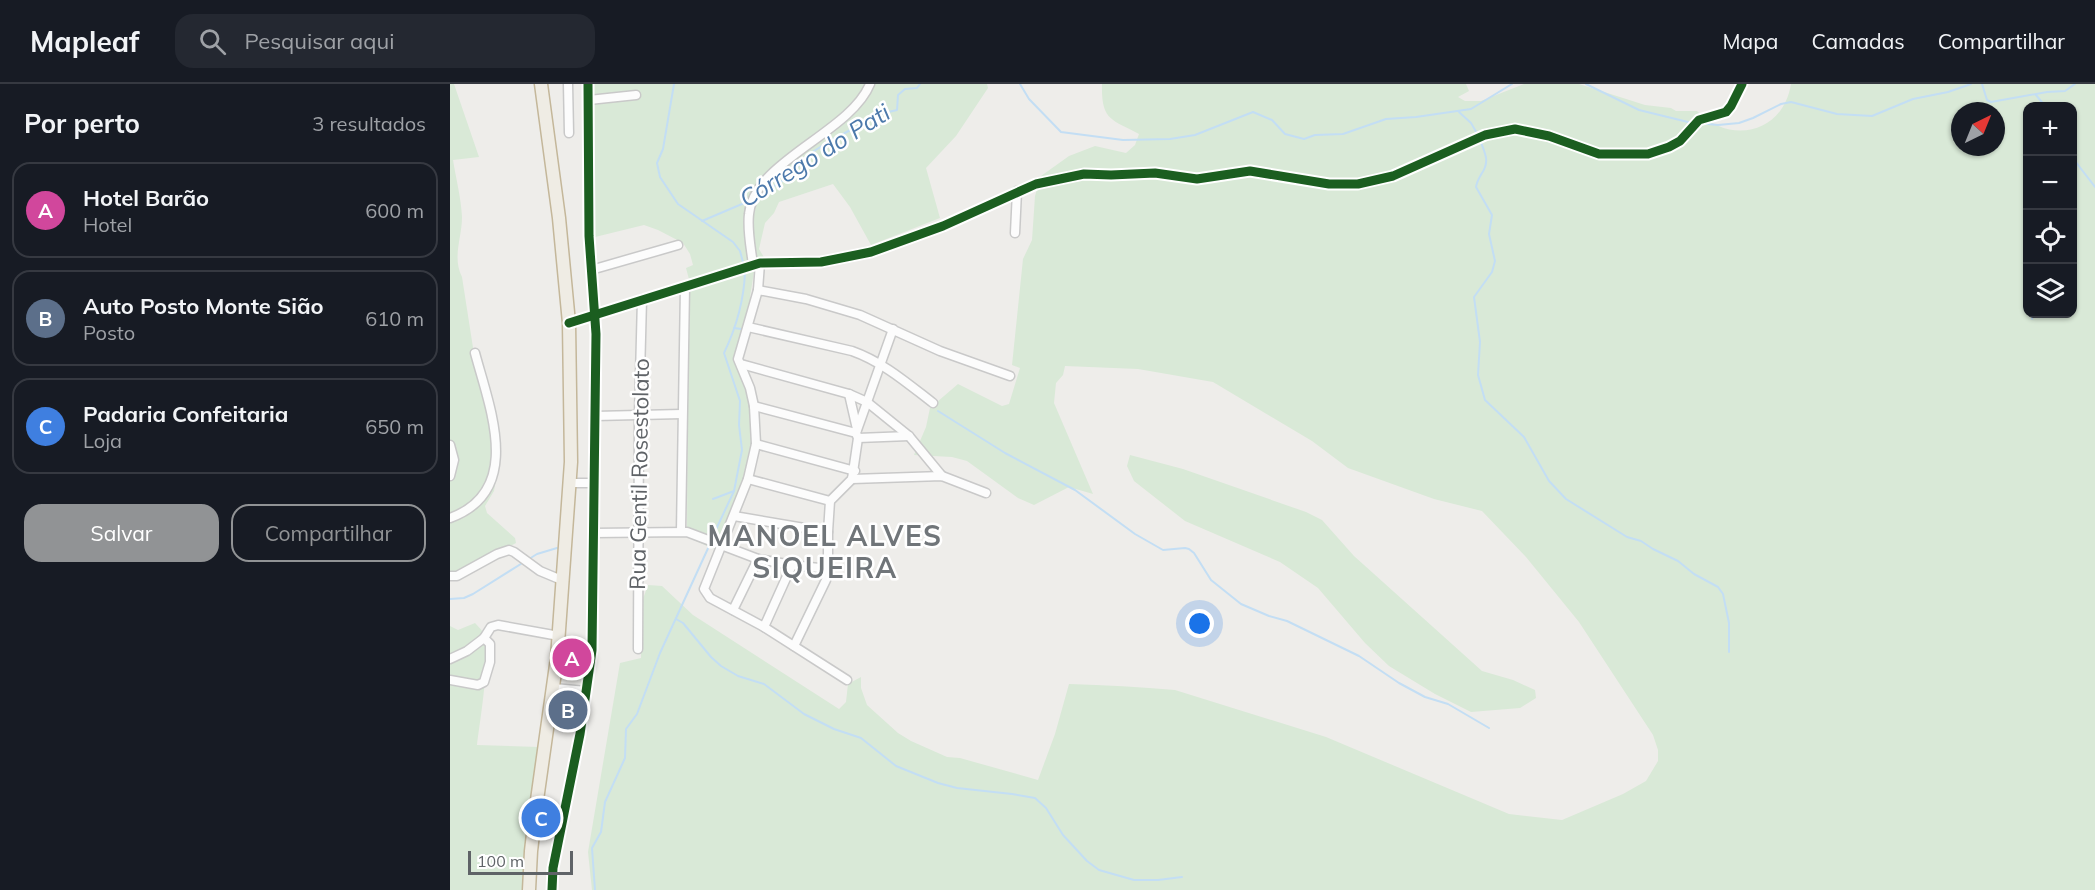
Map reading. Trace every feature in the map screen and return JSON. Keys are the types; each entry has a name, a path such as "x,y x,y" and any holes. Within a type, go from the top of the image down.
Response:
{"highway":[{"path":"530,890 531,851 559,636 572,435 569,322 542,84"}],"street":[{"path":"568,84 569,133"},
{"path":"552,890 553,868 592,650 595,314 591,270 588,84"},
{"path":"847,680 764,627 710,598 705,592 705,585 714,543 734,516 748,479 756,444 754,405 750,388 738,359 758,290 751,266 749,245 751,204 766,180 807,143 829,130 850,111 870,84"},
{"path":"569,322 751,266 821,262 871,252 943,226 1036,184 1084,174 1155,173 1197,179 1250,171 1335,184 1358,184 1393,176 1485,135 1515,129 1549,136 1599,154 1648,154 1680,141 1699,120 1726,112 1742,84"},
{"path":"589,100 636,95"},
{"path":"1016,233 1017,191"},
{"path":"591,270 678,245"},
{"path":"681,531 685,287"},
{"path":"758,290 806,299 860,315 958,359 1010,376"},
{"name":"Rua Gentil Rosestolato","path":"638,649 642,299"},
{"path":"748,327 852,351 882,363 933,403"},
{"path":"794,646 828,569 830,501 853,475 857,433 893,329"},
{"path":"450,518 474,507 491,483 496,467 496,445 492,422 475,353"},
{"path":"741,364 849,394 867,402 909,436 942,476"},
{"path":"849,394 857,433"},
{"path":"754,405 857,433 909,436"},
{"path":"595,417 682,414"},
{"path":"756,444 853,475 942,476 986,493"},
{"path":"450,445 454,460 450,476"},
{"path":"748,479 830,501"},
{"path":"570,483 594,483"},
{"path":"734,516 828,532"},
{"path":"593,533 681,531 758,559 828,569"},
{"path":"450,576 457,576 509,550 540,572 564,581"},
{"path":"734,610 758,559"},
{"path":"764,627 792,565"},
{"path":"450,659 467,651 484,638 491,627 498,625 559,636"},
{"path":"450,680 478,684 486,680 490,662 490,644 484,638"},
{"path":"554,688 586,691"}],"green space":[{"path":"450,84 454,84 479,157 453,160 462,217 458,247 459,270 476,367 493,417 498,467 494,491 485,506 487,513 515,538 516,543 462,571 450,573"},
{"path":"591,84 987,84 988,88 956,136 926,168 940,218 871,245 850,207 833,184 779,202 774,213 765,223 759,249 765,259 754,272 750,297 752,299 736,360 749,396 752,451 748,471 718,551 687,537 688,294 690,283 686,268 693,265 690,254 683,243 644,225 591,238"},
{"path":"1102,84 1466,84 1469,91 1458,97 1465,101 1481,101 1524,84 1579,84 1645,105 1671,108 1676,111 1697,111 1710,122 1739,131 1753,129 1778,114 1786,101 1791,84 2095,84 2095,890 592,890 588,852 620,663 641,658 640,607 648,585 662,586 693,615 839,709 846,702 848,684 861,677 861,688 867,705 898,733 911,741 947,757 960,758 1038,780 1055,734 1069,684 1175,690 1326,737 1509,814 1562,820 1623,794 1646,781 1658,761 1658,750 1653,735 1579,622 1526,557 1482,511 1434,499 1348,468 1312,441 1213,382 1138,369 1065,366 1063,375 1056,383 1054,403 1093,494 1069,487 1034,505 1018,498 967,461 952,457 914,455 926,427 930,408 958,384 1002,406 1009,404 1020,368 1012,365 1023,259 1032,240 1035,196 1041,176 1069,156 1095,146 1126,153 1135,145 1139,134 1110,117 1104,105"},
{"path":"1130,455 1183,469 1306,512 1322,520 1354,556 1482,671 1513,680 1535,690 1536,698 1520,708 1471,712 1435,694 1389,666 1365,643 1318,588 1280,562 1185,521 1134,481 1127,466"},
{"path":"475,623 484,634 486,644 484,688 477,745 539,747 528,819 524,890 450,890 450,626 458,630"}],"waterway":[{"path":"674,84 663,149 657,163 660,177 678,204 733,242 740,251 744,266"},
{"name":"Córrego do Pati","path":"759,195 781,182 814,151 830,141 880,114 897,110 898,95 905,89 917,88 920,84"},
{"name":"Córrego do Pati","path":"1020,84 1029,99 1061,132 1123,140 1170,139 1195,135 1253,112 1272,120 1285,134 1304,139 1315,135 1343,134 1386,119 1471,109 1512,84"},
{"name":"Córrego do Pati","path":"1586,84 1639,110 1692,123"},
{"name":"Córrego do Pati","path":"1698,123 1718,125 1739,123 1781,104 1791,102 1837,114 1872,116 1913,99 1948,92 1971,84"},
{"name":"Córrego do Pati","path":"1982,84 1987,100 1991,102 2065,91 2075,84"},
{"path":"2036,95 2042,102"},
{"path":"1459,112 1471,123 1478,135"},
{"path":"1480,140 1486,161 1476,187 1492,215 1489,234 1495,261 1492,272 1474,297 1480,342 1478,375 1485,400 1524,437 1549,481 1566,499 1627,537 1641,541 1678,561 1694,574 1718,587 1723,594 1729,623 1729,652"},
{"path":"2077,164 2095,187"},
{"name":"Córrego do Pati","path":"702,221 749,201"},
{"path":"712,538 734,491 742,450 739,425 740,401 724,353 739,313 745,272"},
{"path":"734,328 741,329"},
{"path":"938,411 1005,453 1075,490 1135,534 1163,550 1189,549 1211,580 1241,604 1287,621 1359,656 1399,683 1425,697 1448,704 1489,728"},
{"path":"713,499 734,491"},
{"path":"595,890 592,848 601,832 605,802 625,758 626,729 637,714 660,653 710,544"},
{"path":"529,559 557,548"},
{"path":"450,599 464,598 473,594 524,562"},
{"path":"676,619 683,623 721,666 738,676 764,684 804,714 834,729 861,738 896,766 957,788 1035,798 1046,808 1063,835 1087,861 1099,870 1134,880 1182,877"}],"cycle path":[{"path":"552,890 553,868 580,734 592,650 596,334 589,236 588,84"},
{"path":"569,323 760,263 821,262 871,252 943,226 1036,184 1084,174 1155,173 1197,179 1250,171 1329,184 1358,184 1393,176 1485,135 1515,129 1549,136 1599,154 1648,154 1680,141 1699,120 1726,112 1742,84"}],"place":[{"name":"Hotel Barão","path":"572,658"},
{"name":"Auto Posto Monte Sião","path":"568,710"},
{"name":"Padaria Confeitaria","path":"541,818"}],"district":[{"name":"MANOEL ALVES SIQUEIRA","path":"825,552"}]}
